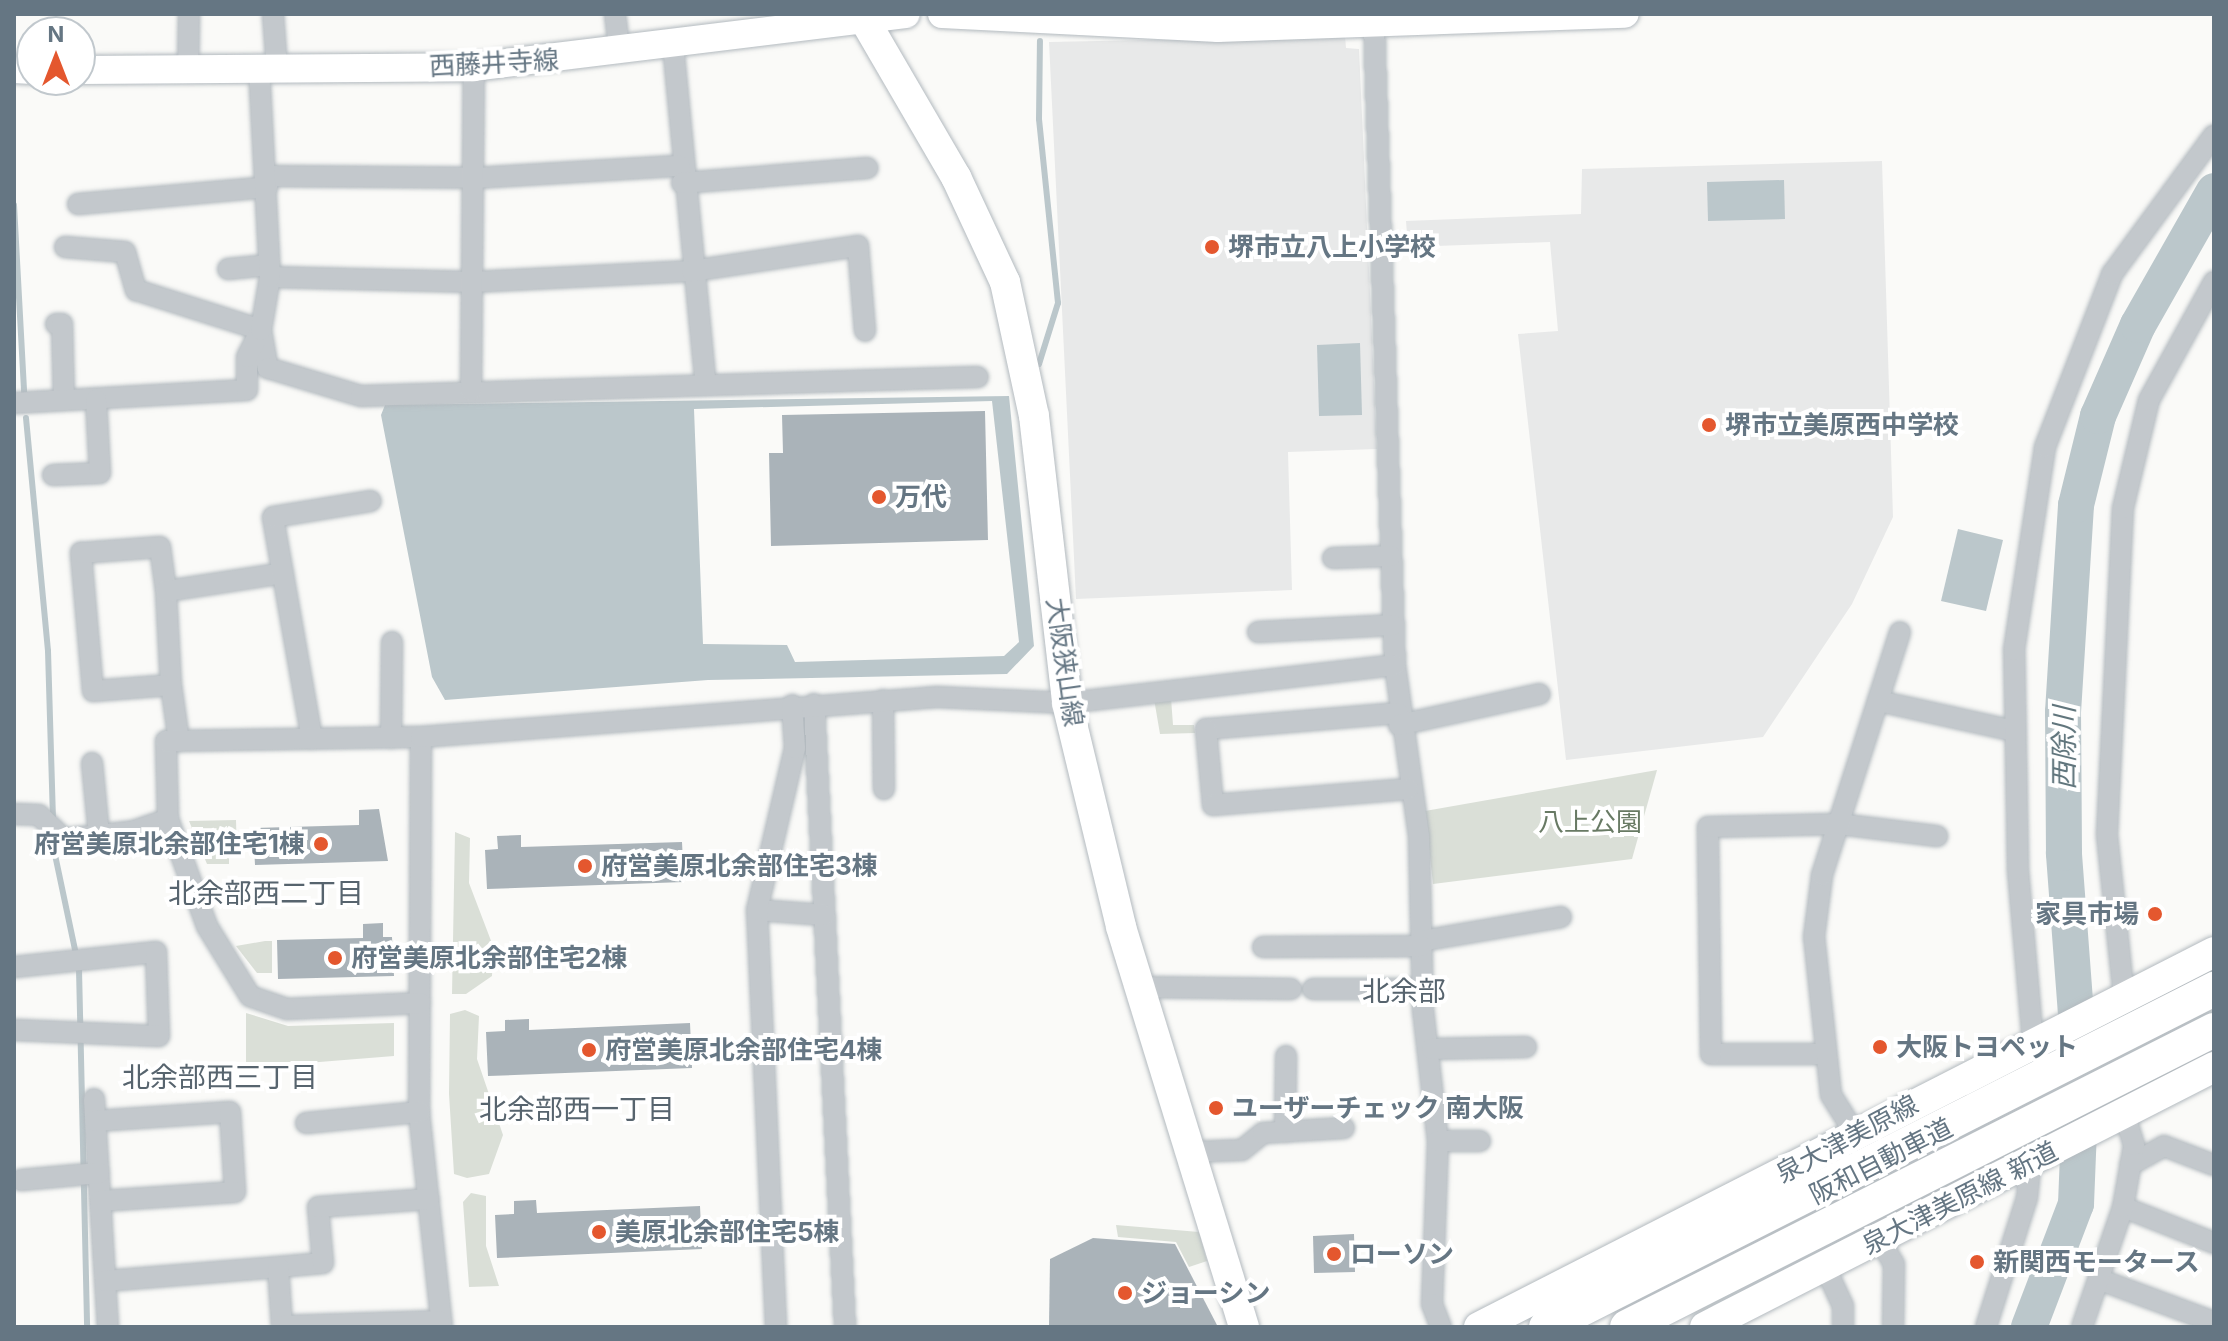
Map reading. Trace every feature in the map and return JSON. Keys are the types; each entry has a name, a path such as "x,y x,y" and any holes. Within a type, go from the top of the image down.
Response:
{"highway":[{"name":"阪和自動車道","path":"1546,1327 2214,989"},
{"name":"阪和自動車道","path":"1627,1327 2214,1030"}],"main road":[{"name":"西藤井寺線","path":"96,70 474,67 620,53 862,16 906,14"},
{"path":"942,14 1218,21 1625,14"},
{"name":"大阪狭山線","path":"862,16 956,177 1005,282 1034,416 1067,703 1140,987 1244,1327"},
{"path":"2036,1040 2214,952"},
{"name":"泉大津美原線","path":"1479,1327 2036,1040"},
{"name":"泉大津美原線 新道","path":"1705,1327 2214,1067"}],"street":[{"path":"188,71 189,14"},
{"path":"14,403 247,390 247,357 261,330 270,271 266,182 268,69 273,14"},
{"path":"615,14 620,53"},
{"path":"1378,20 1393,625 1407,789 1419,836 1422,989 1432,1049 1438,1141 1432,1304 1441,1327"},
{"path":"673,45 681,174 705,380"},
{"path":"471,391 474,67"},
{"path":"2036,1040 2014,731 2014,650 2034,509 2065,386 2112,274 2214,135"},
{"path":"78,204 266,182 867,168"},
{"path":"228,269 473,282 692,271 858,246 865,331"},
{"path":"65,247 125,252 136,290 261,330"},
{"path":"2120,999 2107,834 2123,508 2149,400 2214,282"},
{"path":"56,324 62,324 64,399"},
{"path":"261,330 268,368 361,396 705,380 978,377"},
{"path":"53,475 100,473 96,400"},
{"path":"312,739 273,517 371,501"},
{"path":"171,685 93,691 81,553 160,547 166,591 171,685 179,741"},
{"path":"1333,558 1391,556"},
{"path":"166,591 283,573"},
{"path":"1258,632 1393,625"},
{"path":"1856,1135 1831,1095 1814,937 1839,824 1900,632"},
{"path":"391,738 392,642"},
{"path":"420,1003 287,1009 250,996 207,926 168,819 166,741 421,737 883,700 1067,703 1395,665"},
{"path":"1407,789 1213,805 1206,729 1399,719 1540,694"},
{"path":"883,700 884,789"},
{"path":"1878,701 2014,731"},
{"path":"814,704 845,1327"},
{"path":"776,1327 757,910 795,748 792,705"},
{"path":"278,1267 282,1326 440,1324 419,1112 421,737"},
{"path":"92,763 99,835"},
{"path":"14,814 39,815 64,839 99,835 168,819"},
{"path":"1826,1054 1711,1054 1708,827 1839,824 1937,836"},
{"path":"757,910 825,915"},
{"path":"1263,947 1421,943 1561,917"},
{"path":"14,967 156,952 159,1036 14,1030"},
{"path":"1140,987 1291,989"},
{"path":"1313,989 1422,989"},
{"path":"1432,1049 1526,1047"},
{"path":"1285,1132 1286,1056"},
{"path":"94,1099 95,1121 89,1174 100,1201 108,1327"},
{"path":"95,1121 230,1112 235,1192 100,1201"},
{"path":"306,1123 419,1112"},
{"path":"2082,1327 2123,1207 2134,1145 2121,1114"},
{"path":"1191,1152 1242,1150 1263,1133 1344,1128"},
{"path":"1438,1141 1480,1141"},
{"path":"2130,1165 2164,1146 2214,1165"},
{"path":"1986,1327 2038,1158"},
{"path":"21,1180 89,1174"},
{"path":"105,1281 323,1263 318,1207 429,1199"},
{"path":"2123,1207 2214,1243"},
{"path":"1880,1240 1894,1264 1893,1327"},
{"path":"1825,1267 1843,1306 1843,1327"},
{"path":"2098,1279 2214,1322"}],"shaded area":[{"name":"堺市立八上小学校","path":"1345,36 1346,48 1359,49 1377,449 1288,452 1292,590 1076,599 1049,42"},
{"name":"堺市立美原西中学校","path":"1882,161 1893,517 1852,604 1763,737 1566,760 1518,334 1558,331 1550,242 1408,247 1406,221 1581,214 1582,169"},
{"path":"1784,180 1785,219 1708,221 1707,182"},
{"path":"1360,343 1362,415 1319,416 1317,345"},
{"path":"1009,396 1034,646 1007,674 708,680 445,700 432,677 381,415 385,405","holes":["992,401 1019,642 1004,656 795,662 787,645 703,644 694,409"]},
{"path":"1958,529 2003,540 1986,611 1941,601"}],"green space":[{"path":"1171,698 1173,725 1194,725 1195,733 1160,734 1154,699"},
{"name":"八上公園","path":"1657,770 1632,859 1433,884 1425,811"},
{"path":"236,820 237,855 229,855 229,864 207,864 189,821"},
{"path":"455,832 470,838 469,883 493,946 492,976 466,994 452,994"},
{"path":"272,941 272,973 257,973 236,946"},
{"path":"465,1010 479,1016 477,1059 503,1135 489,1174 467,1178 454,1174 449,1094 450,1014"},
{"path":"246,1013 288,1026 394,1023 394,1056 246,1068"},
{"path":"471,1193 486,1196 486,1246 499,1286 469,1287 463,1202"},
{"path":"1116,1225 1199,1232 1207,1261 1189,1267 1176,1242 1118,1237"}],"building":[{"name":"万代","path":"985,411 988,540 771,546 769,453 783,453 782,415"},
{"name":"府営美原北余部住宅1棟","path":"379,809 388,861 255,865 253,828 359,825 359,810"},
{"name":"府営美原北余部住宅3棟","path":"521,835 521,847 682,842 684,882 487,889 485,850 498,849 497,836"},
{"name":"府営美原北余部住宅2棟","path":"383,923 383,937 392,937 394,976 278,979 277,940 363,938 363,924"},
{"name":"府営美原北余部住宅4棟","path":"529,1019 529,1030 690,1023 692,1068 488,1076 486,1032 505,1031 505,1020"},
{"name":"美原北余部住宅5棟","path":"536,1200 537,1213 700,1206 702,1249 497,1258 495,1215 514,1214 514,1201"},
{"name":"ローソン","path":"1354,1234 1355,1272 1314,1273 1313,1236"},
{"name":"ジョーシン","path":"1093,1238 1175,1244 1218,1327 1049,1327 1050,1259"}],"waterway":[{"path":"1039,364 1058,303 1039,119 1040,41"},
{"name":"西除川","path":"2079,1054 2064,853 2063,712 2076,505 2098,416 2138,325 2214,191"},
{"path":"14,205 24,392"},
{"path":"26,418 48,651 53,819"},
{"path":"54,850 79,969 87,1327"},
{"name":"西除川","path":"2029,1327 2076,1204 2080,1106"}],"place":[{"name":"堺市立八上小学校","path":"1212,247"},
{"name":"堺市立美原西中学校","path":"1709,425"},
{"name":"万代","path":"879,497"},
{"name":"府営美原北余部住宅1棟","path":"321,844"},
{"name":"府営美原北余部住宅3棟","path":"585,866"},
{"name":"家具市場","path":"2155,914"},
{"name":"府営美原北余部住宅2棟","path":"335,958"},
{"name":"大阪トヨペット","path":"1880,1047"},
{"name":"府営美原北余部住宅4棟","path":"589,1050"},
{"name":"ユーザーチェック 南大阪","path":"1216,1108"},
{"name":"美原北余部住宅5棟","path":"599,1232"},
{"name":"ローソン","path":"1334,1254"},
{"name":"新関西モータース","path":"1977,1262"},
{"name":"ジョーシン","path":"1125,1293"}],"district":[{"name":"北余部西二丁目","path":"266,893"},
{"name":"北余部","path":"1404,991"},
{"name":"北余部西三丁目","path":"220,1077"},
{"name":"北余部西一丁目","path":"577,1109"}]}
